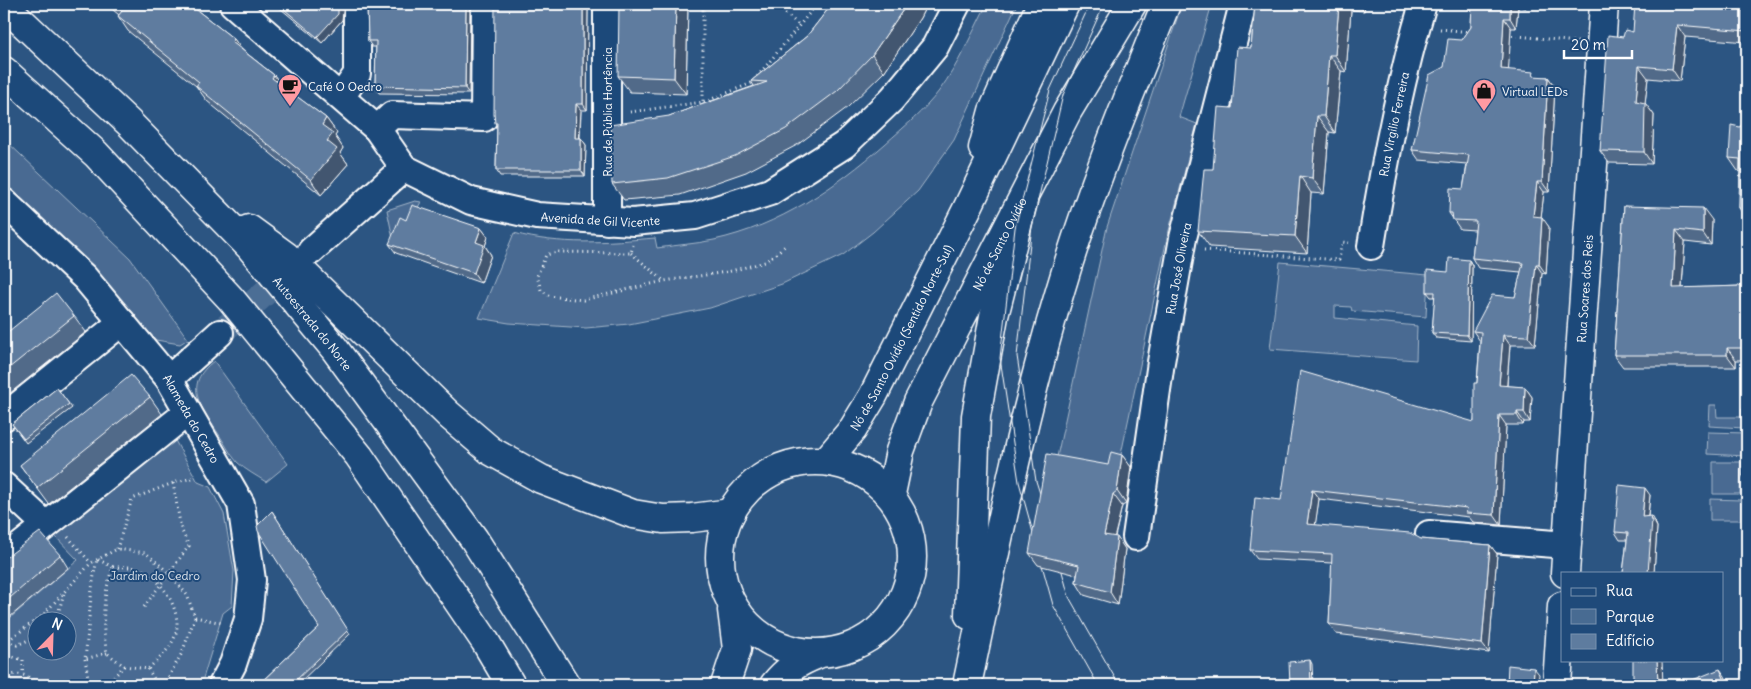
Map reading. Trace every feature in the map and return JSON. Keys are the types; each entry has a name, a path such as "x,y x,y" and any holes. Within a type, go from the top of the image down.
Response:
{"main road":[{"path":"968,209 993,111 1041,4"},
{"path":"968,209 1065,4"},
{"name":"Nó de Santo Ovídio","path":"891,494 900,451 918,402 1023,202 1067,112 1132,4"},
{"path":"1067,112 1141,23 1152,4"},
{"path":"966,685 1025,415 1060,290 1116,128 1166,4"},
{"name":"Rua Soares dos Reis","path":"1565,572 1604,4"},
{"name":"Autoestrada do Norte","path":"4,6 129,123 251,248 334,348 474,539 566,685"},
{"path":"4,71 96,154 231,299 359,456 485,641 510,685"},
{"path":"183,178 286,256 449,415 492,451 541,479 633,514 663,519 692,518 731,513"},
{"path":"966,685 976,416 994,316 1023,202"},
{"name":"Nó de Santo Ovídio (Sentido Norte-Sul)","path":"827,460 853,429 873,396 968,209"},
{"path":"725,685 737,649 732,610 722,582 721,559 725,532 731,513 744,494 759,480 771,473 801,462 827,460 856,470 880,484 891,494 906,520 912,546 910,570 904,592 891,616 867,639 851,647 816,654 798,662 784,672 774,685"},
{"path":"732,610 750,630 768,642 792,651 816,654"},
{"path":"1557,685 1561,622"}],"street":[{"name":"Avenida de Gil Vicente","path":"233,4 377,129 404,168 471,201 538,216 633,222 695,216 770,192 844,145 892,100 935,47 957,4"},
{"path":"341,96 357,74 357,4"},
{"path":"377,129 392,115 484,118 485,4"},
{"name":"Rua de Públia Hortência","path":"607,4 608,221"},
{"name":"Rua José Oliveira","path":"1136,537 1161,362 1181,248 1243,4"},
{"name":"Rua Virgílio Ferreira","path":"1371,246 1387,145 1404,68 1420,15"},
{"path":"311,252 404,168"},
{"name":"Alameda do Cedro","path":"4,202 85,278 169,379 241,504 252,580 248,619 233,664 222,685"},
{"path":"4,417 122,322"},
{"path":"169,379 220,333"},
{"path":"4,559 188,412"},
{"path":"4,486 49,523"},
{"path":"1429,534 1566,545"}],"path":[{"path":"703,4 704,102"},
{"path":"774,4 799,25"},
{"path":"650,109 704,102 752,83 817,4"},
{"path":"1420,15 1474,32"},
{"path":"1504,35 1601,44"},
{"path":"631,253 635,237"},
{"path":"1181,248 1339,260 1342,242 1371,246"},
{"path":"664,281 631,253 556,252 546,255 537,276 541,290 550,296 583,300 664,281 728,272 765,262 784,246"},
{"path":"117,549 132,498 196,476"},
{"path":"144,607 160,582 189,546 181,529 173,484"},
{"path":"49,523 91,563"},
{"path":"5,642 42,616 91,563 97,559 117,549 146,554 169,573 187,595 194,617 182,653 164,685"},
{"path":"97,559 113,567 140,568 160,582 167,591 175,612 176,635 166,651 148,669"},
{"path":"90,684 85,659 90,618 91,588 97,559"},
{"path":"113,567 107,582 102,631 107,653 124,666 148,669"},
{"path":"59,612 64,592"},
{"path":"194,617 223,624"},
{"path":"5,642 17,645 28,640"},
{"path":"85,659 107,653"},
{"path":"4,654 23,660 23,674"},
{"path":"75,685 112,679 124,666"},
{"path":"148,669 158,685"},
{"path":"4,678 23,674 37,685"}],"green space":[{"path":"987,4 1017,4 954,140 918,191 873,232 843,255 782,284 710,308 629,324 586,328 509,323 479,318 514,233 549,240 584,242 655,238 657,248 714,240 738,234 784,215 806,203 866,160 927,105 953,70"},
{"path":"1182,4 1212,4 1179,117 1197,124 1167,238 1116,478 1055,466 1107,227"},
{"path":"4,139 130,258 188,339 180,344 156,340 94,271 4,184"},
{"path":"415,201 421,202 407,227 396,253 387,210"},
{"path":"1280,262 1428,275 1426,317 1352,311 1351,307 1335,306 1335,318 1417,326 1416,360 1270,349"},
{"path":"214,361 288,464 266,482 237,462 201,405 197,387 199,379 204,370"},
{"path":"1710,405 1716,405 1717,417 1744,417 1744,428 1709,426"},
{"path":"1708,432 1746,433 1746,456 1707,454"},
{"name":"Jardim do Cedro","path":"172,435 198,482 210,487 224,514 234,571 232,606 223,613 201,685 4,685 4,623 78,560 52,533"},
{"path":"1713,462 1741,462 1740,494 1713,494"},
{"path":"1710,499 1741,500 1741,520 1710,520"}],"building":[{"path":"113,4 189,4 234,39 232,42 274,75 272,78 326,118 322,125 333,133 327,141 337,149 311,180 196,86 199,82 118,16 122,11"},
{"path":"278,4 338,4 338,14 317,37"},
{"path":"367,4 466,4 465,88 375,86 376,41 368,41"},
{"path":"495,4 583,4 583,104 576,104 575,138 581,138 581,170 496,170 497,123 495,123 494,114"},
{"path":"619,4 676,4 674,78 618,76"},
{"path":"832,4 907,4 872,55 837,91 786,129 735,156 668,178 612,184 610,125 669,116 767,82 751,81 807,36"},
{"path":"1255,4 1339,4 1335,55 1329,55 1324,116 1317,116 1312,178 1300,176 1295,236 1198,231 1204,169 1213,169 1218,107 1232,108 1237,47 1251,48"},
{"path":"1472,4 1510,4 1510,18 1504,18 1501,69 1534,72 1533,76 1548,77 1542,182 1537,182 1533,216 1542,217 1539,264 1536,264 1528,336 1503,335 1499,385 1525,387 1524,412 1517,412 1517,415 1499,415 1494,515 1466,513 1467,508 1312,490 1307,524 1410,533 1421,539 1490,545 1482,644 1329,624 1332,554 1250,550 1255,497 1281,500 1300,371 1474,422 1474,383 1477,383 1481,332 1473,331 1492,295 1515,297 1523,263 1472,258 1476,221 1453,220 1452,213 1449,213 1450,188 1463,189 1469,155 1412,150 1429,75 1444,67 1448,39 1462,40 1471,27"},
{"path":"1635,4 1747,4 1747,31 1677,25 1672,69 1639,66 1636,101 1645,103 1644,152 1600,151 1608,35 1623,37 1625,30 1633,32"},
{"path":"1742,124 1747,125 1747,209 1739,208 1740,159 1729,158 1731,125 1740,127"},
{"path":"412,205 481,228 476,242 484,245 474,273 389,244 400,217 406,220"},
{"path":"1624,206 1703,208 1703,233 1676,230 1673,288 1742,286 1742,269 1747,269 1747,348 1727,348 1727,355 1614,355"},
{"path":"1449,258 1469,260 1467,335 1432,333 1435,292 1427,292 1427,270 1448,272"},
{"path":"56,293 74,316 4,372 4,335"},
{"path":"131,375 150,397 37,488 20,465"},
{"path":"57,388 69,404 24,439 12,424"},
{"path":"1747,408 1747,476 1743,476 1742,409"},
{"path":"1111,452 1122,455 1117,491 1113,494 1104,535 1117,537 1110,592 1076,582 1079,565 1029,553 1047,454 1108,465"},
{"path":"1619,485 1645,488 1642,517 1651,516 1650,520 1652,520 1648,572 1623,572 1628,533 1615,532"},
{"path":"272,511 348,630 291,685 258,685 319,627 258,531 257,526"},
{"path":"40,532 60,555 4,603 4,559"},
{"path":"1310,660 1311,685 1290,685 1289,662"},
{"path":"1633,662 1657,662 1658,685 1633,685"},
{"path":"1508,665 1534,668 1533,685 1507,685"},
{"path":"1720,669 1727,685 1680,685"}],"tunnel":[{"path":"220,333 294,267"}],"tram line":[{"path":"1090,4 1050,90 1015,228 1000,358 1019,482 1053,605 1098,685"},
{"path":"1044,506 1036,481 1017,356 1032,226 1063,95 1104,4"},
{"path":"1058,557 1069,597 1119,685"}],"place":[{"name":"Café O Oedro","path":"290,107"},
{"name":"Virtual LEDs","path":"1484,112"}]}
